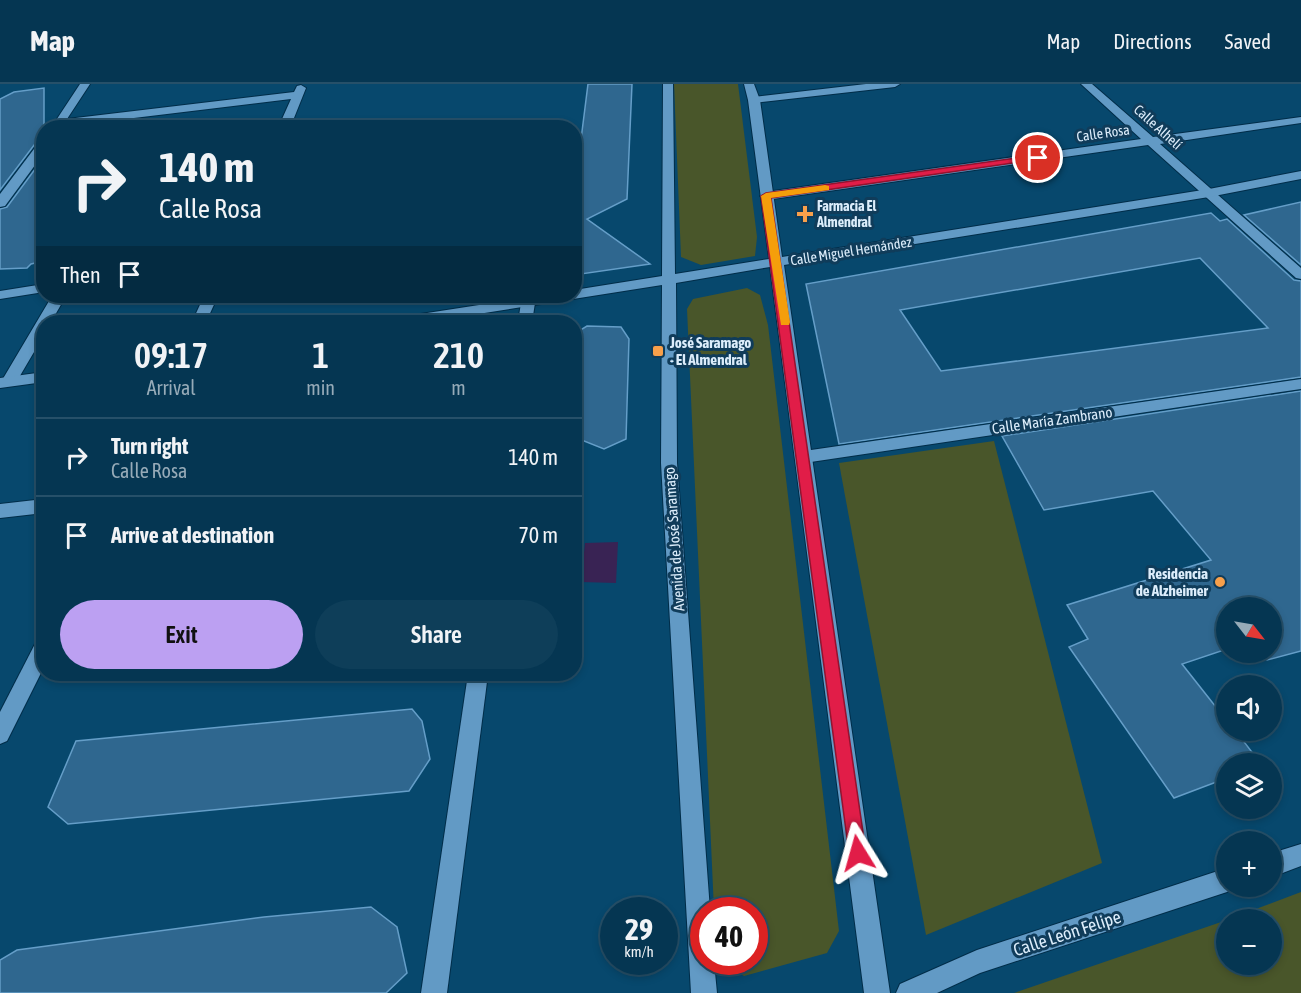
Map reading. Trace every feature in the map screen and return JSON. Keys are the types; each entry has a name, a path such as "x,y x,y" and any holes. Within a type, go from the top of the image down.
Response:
{"street":[{"path":"61,120 86,84"},
{"name":"Avenida de José Saramago","path":"668,84 669,463 704,993"},
{"path":"877,993 752,92 895,84"},
{"name":"Calle Alhelí","path":"1086,84 1301,275"},
{"path":"102,120 300,90"},
{"path":"287,120 300,90"},
{"path":"164,120 169,111"},
{"name":"Calle Rosa","path":"766,196 1301,120"},
{"path":"0,203 36,155"},
{"name":"Calle Miguel Hernández","path":"582,295 1299,177"},
{"name":"Calle Alhelí","path":"1209,193 1301,260"},
{"path":"0,295 36,289"},
{"path":"526,315 528,303"},
{"name":"Calle Miguel Hernández","path":"448,315 528,303"},
{"path":"4,382 36,332"},
{"path":"4,382 36,377"},
{"name":"Calle María Zambrano","path":"804,457 1301,384"},
{"path":"0,511 36,507"},
{"path":"0,734 36,662"},
{"path":"434,993 477,681"},
{"path":"1282,862 1301,855"},
{"name":"Calle León Felipe","path":"909,993 977,962 1216,884"}],"green space":[{"path":"674,84 738,84 757,237 755,256 701,265 681,257"},
{"path":"747,288 760,295 768,325 839,931 827,953 768,969 768,897 713,897 687,309 693,299"},
{"path":"994,441 1102,863 926,935 839,463"},
{"path":"1301,892 1301,993 1014,993 1216,924 1216,975 1282,975 1282,909 1256,909"}],"shaded area":[{"path":"618,542 616,583 582,582 585,543"}],"building":[{"path":"588,84 632,84 627,199 587,219 650,264 582,274 582,132"},
{"path":"44,88 44,120 36,120 36,143 0,190 0,99 14,92"},
{"path":"36,168 36,263 27,268 0,269 0,209 7,207"},
{"path":"1301,202 1301,265 1244,215"},
{"path":"1211,213 1220,221 1227,219 1294,280 1301,281 1301,377 839,444 806,284","holes":["1200,258 1268,328 941,371 900,310"]},
{"path":"587,326 621,327 629,339 626,439 604,449 582,440 582,329"},
{"name":"Residencia de Alzheimer","path":"1301,391 1301,651 1282,656 1282,597 1216,597 1216,653 1182,664 1216,707 1216,741 1243,741 1253,753 1216,753 1216,782 1174,798 1069,647 1088,639 1067,605 1211,560 1153,491 1044,510 1002,436"},
{"path":"412,709 422,721 430,759 409,791 68,824 48,807 76,741"},
{"path":"371,907 397,927 407,973 386,993 0,993 0,960 17,950 264,917"}],"slow traffic":[{"path":"785,322 766,196 825,188"}],"place":[{"name":"Farmacia El Almendral","path":"805,214"},
{"name":"José Saramago - El Almendral","path":"658,351"},
{"name":"Residencia de Alzheimer","path":"1220,582"}],"route":[{"path":"858,853 791,361 766,196 1038,158"}]}
